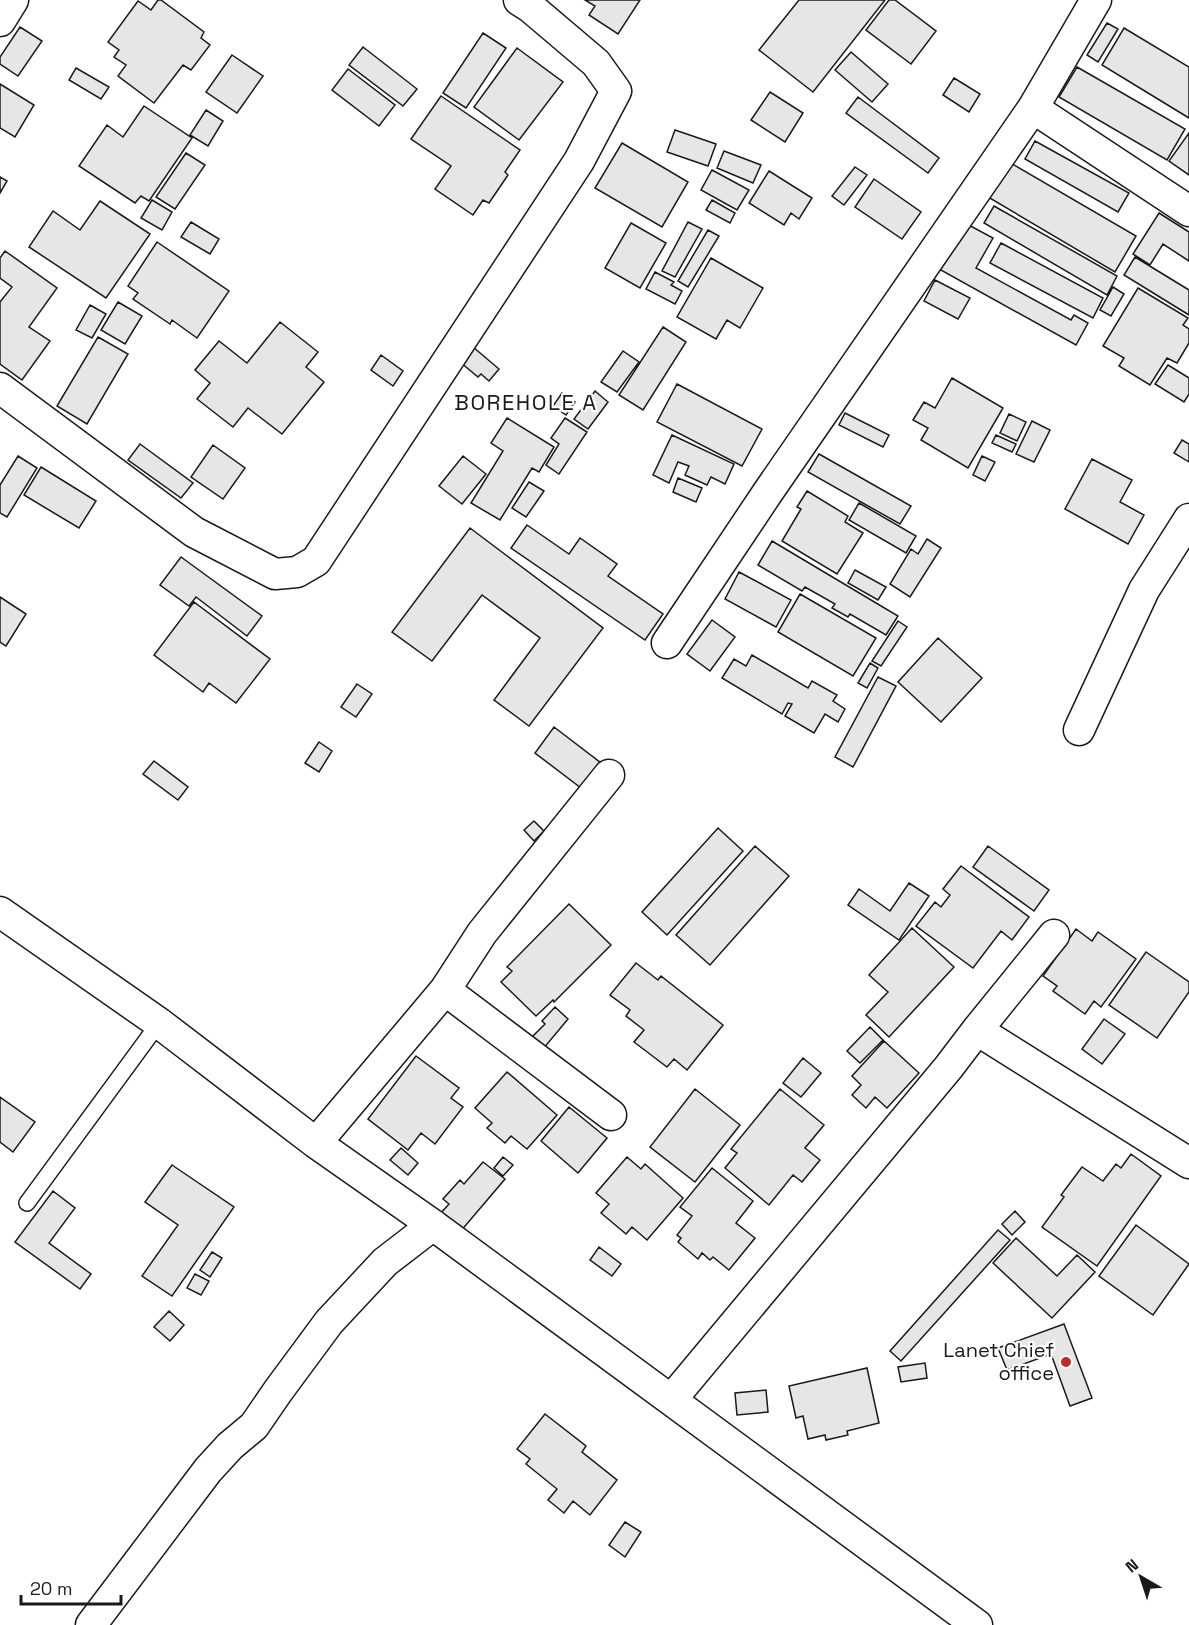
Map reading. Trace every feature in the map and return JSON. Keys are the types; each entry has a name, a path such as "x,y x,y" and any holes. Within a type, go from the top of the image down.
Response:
{"street":[{"path":"0,21 13,0"},
{"path":"0,388 194,532 275,574 297,572 316,561 579,161 616,91 596,63 519,0"},
{"path":"667,643 768,492 1033,108 1096,0"},
{"path":"1033,108 1189,211"},
{"path":"1079,730 1144,590 1189,519"},
{"path":"316,1143 445,990 482,933 609,775"},
{"path":"0,912 159,1023 316,1143 433,1225 977,1625"},
{"path":"671,1400 948,1068 1054,935"},
{"path":"445,990 611,1115"},
{"path":"977,1030 1189,1163"},
{"path":"91,1625 208,1470 230,1446 254,1426 329,1322 385,1262 433,1225"}],"lane":[{"path":"27,1203 159,1023"}],"building":[{"path":"158,0 204,32 201,38 210,45 191,70 183,65 154,103 118,76 126,65 114,57 119,50 108,42 138,1 151,10"},
{"path":"585,0 640,0 618,34 589,15 595,6"},
{"path":"799,0 885,0 813,92 759,50"},
{"path":"889,0 895,0 936,31 911,64 866,30"},
{"path":"1107,23 1118,29 1098,62 1087,55"},
{"path":"20,27 42,41 18,76 0,64 0,57"},
{"path":"1124,28 1189,67 1189,118 1102,65"},
{"path":"483,33 506,48 466,108 443,93"},
{"path":"363,47 417,89 403,106 349,65"},
{"path":"517,48 563,82 519,140 474,107"},
{"path":"851,52 888,84 872,102 835,70"},
{"path":"232,55 263,76 237,113 206,92"},
{"path":"1077,67 1185,129 1167,160 1059,97"},
{"path":"76,68 109,87 101,99 69,80"},
{"path":"348,69 395,105 379,126 332,90"},
{"path":"954,78 980,94 969,112 943,95"},
{"path":"0,84 34,105 15,137 0,128"},
{"path":"770,92 803,113 785,142 751,120"},
{"path":"441,96 520,150 505,172 508,175 489,203 483,200 473,215 435,189 451,166 411,139"},
{"path":"858,97 939,158 928,173 846,113"},
{"path":"144,106 192,138 149,201 141,196 135,203 79,166 107,125 123,137"},
{"path":"206,110 223,121 208,146 190,135"},
{"path":"675,130 716,144 708,166 667,152"},
{"path":"1189,133 1189,175 1169,161"},
{"path":"1035,141 1129,193 1118,212 1025,159"},
{"path":"622,143 688,182 662,227 595,188"},
{"path":"724,151 761,165 753,183 717,168"},
{"path":"186,153 205,165 175,209 156,197"},
{"path":"1009,162 1136,236 1115,272 988,197"},
{"path":"855,167 867,175 844,205 832,196"},
{"path":"712,170 749,190 737,210 701,190"},
{"path":"769,171 812,198 799,219 791,213 784,225 749,203"},
{"path":"0,177 7,181 0,193"},
{"path":"874,179 921,212 902,239 855,207"},
{"path":"152,200 172,212 162,230 141,218"},
{"path":"712,200 735,213 730,223 706,210"},
{"path":"100,201 150,234 106,298 29,247 53,211 80,230"},
{"path":"994,206 1117,276 1107,295 984,223"},
{"path":"1159,213 1189,232 1189,261 1163,244 1150,265 1133,254"},
{"path":"191,222 219,239 210,254 181,237"},
{"path":"688,222 702,229 675,277 662,271"},
{"path":"631,223 666,243 640,288 605,268"},
{"path":"965,223 993,238 976,268 1071,320 1074,315 1088,323 1076,345 939,269"},
{"path":"708,230 719,236 688,287 678,281"},
{"path":"157,242 229,291 197,338 172,320 170,324 133,299 138,293 128,286"},
{"path":"1001,243 1103,298 1093,318 990,263"},
{"path":"5,251 57,288 29,327 50,341 22,380 0,364 0,302 12,287 0,278 0,258"},
{"path":"1135,257 1189,290 1189,315 1124,275"},
{"path":"711,258 763,288 740,328 727,320 716,339 677,317"},
{"path":"655,272 674,282 671,285 682,291 675,304 646,289"},
{"path":"935,280 970,298 958,319 924,301"},
{"path":"1113,287 1124,294 1111,316 1100,310"},
{"path":"1138,288 1188,318 1183,325 1189,329 1189,343 1177,363 1167,358 1150,385 1119,366 1124,358 1103,346"},
{"path":"118,302 142,316 125,344 101,330"},
{"path":"90,305 106,314 92,338 76,330"},
{"path":"280,322 318,352 306,367 324,382 282,434 248,408 233,427 197,399 210,383 195,370 219,341 247,363"},
{"path":"663,327 686,342 643,410 619,395"},
{"path":"98,337 128,354 87,424 57,406"},
{"path":"473,347 499,369 489,381 481,374 478,377 460,362"},
{"path":"623,351 639,362 617,392 601,382"},
{"path":"381,355 403,371 393,386 371,370"},
{"path":"1168,365 1189,378 1189,394 1184,402 1155,384"},
{"path":"952,378 1003,408 968,468 921,440 928,428 913,420 924,402 935,408"},
{"path":"677,384 762,429 742,466 657,422"},
{"path":"595,391 608,402 588,429 574,419"},
{"path":"562,393 575,402 566,415 553,406"},
{"path":"845,413 889,435 883,447 839,425"},
{"path":"1009,414 1026,422 1017,441 1000,433"},
{"path":"507,418 554,447 539,472 532,468 500,520 471,503 503,451 491,443"},
{"path":"565,418 587,432 559,474 546,465 559,444 551,438"},
{"path":"1032,421 1050,430 1034,462 1016,454"},
{"path":"672,435 734,464 725,484 711,477 707,485 685,475 689,466 678,462 669,483 653,475"},
{"path":"996,435 1016,444 1012,452 992,443"},
{"path":"1182,440 1189,444 1189,462 1174,453"},
{"path":"140,444 193,483 181,498 128,460"},
{"path":"213,445 245,468 223,499 191,477"},
{"path":"819,454 911,506 900,524 808,472"},
{"path":"18,456 37,468 7,517 0,513 0,485"},
{"path":"463,456 486,474 462,504 439,486"},
{"path":"982,456 995,462 985,481 973,475"},
{"path":"1092,459 1132,480 1120,502 1144,515 1128,544 1065,509"},
{"path":"41,467 96,501 79,528 24,495"},
{"path":"678,478 702,488 696,502 673,492"},
{"path":"529,482 544,491 526,517 512,508"},
{"path":"807,491 848,516 845,522 863,533 837,574 782,541 801,509 797,507"},
{"path":"859,503 916,536 906,553 849,520"},
{"path":"527,525 569,554 580,538 617,564 608,576 663,614 645,640 511,548"},
{"path":"470,528 603,628 529,726 494,700 540,638 482,595 432,661 392,632"},
{"path":"927,539 941,548 910,597 890,584 911,549 918,554"},
{"path":"772,541 898,616 886,635 850,614 848,617 832,608 835,604 805,587 802,591 758,565"},
{"path":"181,557 262,616 247,636 196,597 189,606 160,585"},
{"path":"855,570 886,587 878,600 848,583"},
{"path":"739,572 791,600 776,627 725,599"},
{"path":"800,594 876,638 853,676 778,632"},
{"path":"0,597 26,614 6,646 0,642"},
{"path":"194,602 270,659 236,703 209,683 203,692 154,655"},
{"path":"712,620 735,637 710,671 687,654"},
{"path":"898,621 907,627 881,666 872,661"},
{"path":"938,638 982,678 941,722 898,682"},
{"path":"752,655 808,688 812,681 837,695 833,701 845,709 838,722 825,714 814,733 785,716 792,704 788,703 782,714 722,678 734,659 746,666"},
{"path":"870,663 878,668 867,688 858,683"},
{"path":"878,677 896,686 853,767 835,757"},
{"path":"357,684 372,694 356,717 341,707"},
{"path":"554,727 601,763 581,788 535,753"},
{"path":"319,742 332,751 319,772 305,763"},
{"path":"154,761 188,787 178,800 143,774"},
{"path":"534,821 544,831 534,841 524,830"},
{"path":"718,828 743,851 667,935 642,912"},
{"path":"755,846 789,876 710,965 676,935"},
{"path":"988,846 1049,890 1034,911 973,867"},
{"path":"961,866 1029,917 1012,940 1001,931 973,968 916,926 935,902 941,907 950,895 943,889"},
{"path":"909,883 929,896 899,940 848,905 859,889 890,911"},
{"path":"569,904 611,945 554,1002 553,1000 536,1016 501,982 512,971 507,967"},
{"path":"912,928 954,967 889,1037 866,1015 888,992 869,975"},
{"path":"1076,929 1092,941 1098,932 1136,959 1101,1007 1094,1001 1085,1014 1053,991 1057,986 1043,976"},
{"path":"1146,952 1189,982 1189,992 1157,1038 1109,1005"},
{"path":"636,963 658,980 661,976 723,1025 687,1070 674,1059 667,1067 634,1042 644,1030 626,1016 630,1010 610,995"},
{"path":"555,1007 568,1019 543,1049 531,1038 545,1024 542,1021"},
{"path":"1104,1019 1125,1034 1102,1064 1082,1049"},
{"path":"870,1027 883,1040 860,1063 847,1051"},
{"path":"884,1041 919,1073 887,1108 875,1097 866,1108 852,1095 861,1085 852,1076"},
{"path":"416,1056 459,1088 451,1098 463,1107 435,1144 421,1133 408,1150 368,1119"},
{"path":"803,1058 821,1073 801,1097 783,1083"},
{"path":"507,1072 557,1115 527,1149 511,1136 505,1143 487,1128 492,1123 475,1108"},
{"path":"695,1089 740,1125 695,1182 650,1147"},
{"path":"780,1089 824,1125 805,1148 820,1160 802,1182 793,1175 769,1205 725,1168 737,1153 731,1149"},
{"path":"0,1097 35,1122 13,1152 0,1142"},
{"path":"569,1107 607,1138 578,1173 541,1141"},
{"path":"401,1148 418,1163 408,1175 390,1160"},
{"path":"1131,1154 1161,1176 1097,1266 1042,1227 1064,1197 1061,1195 1082,1167 1103,1181 1116,1164 1121,1168"},
{"path":"503,1157 513,1165 503,1176 494,1168"},
{"path":"627,1157 641,1169 645,1164 683,1198 647,1240 632,1227 626,1234 601,1213 609,1204 596,1193"},
{"path":"483,1162 505,1179 460,1232 439,1215 449,1204 443,1199 460,1180 464,1184"},
{"path":"172,1165 234,1207 172,1296 142,1276 178,1225 145,1202"},
{"path":"712,1168 753,1201 736,1223 755,1238 729,1270 713,1257 710,1260 702,1253 698,1259 678,1242 681,1238 677,1235 692,1216 680,1207"},
{"path":"53,1191 75,1208 49,1243 91,1274 80,1289 15,1242"},
{"path":"1015,1211 1025,1222 1012,1235 1002,1224"},
{"path":"1136,1225 1189,1264 1153,1315 1099,1276"},
{"path":"998,1230 1010,1240 901,1361 890,1351"},
{"path":"1016,1238 1057,1276 1077,1255 1095,1272 1052,1318 993,1263"},
{"path":"599,1247 621,1264 612,1276 590,1260"},
{"path":"212,1252 222,1258 210,1277 200,1270"},
{"path":"195,1274 209,1281 201,1295 187,1288"},
{"path":"169,1311 184,1325 170,1341 154,1327"},
{"name":"Lanet Chief office","path":"1064,1324 1092,1398 1070,1406 1051,1354 1007,1370 998,1348"},
{"path":"925,1363 927,1378 901,1382 898,1367"},
{"path":"867,1368 879,1423 847,1431 848,1435 826,1440 825,1435 808,1439 803,1416 796,1418 789,1386"},
{"path":"766,1390 768,1412 737,1415 735,1393"},
{"path":"545,1414 586,1446 582,1452 617,1480 590,1515 573,1501 564,1513 548,1500 557,1489 526,1464 530,1459 517,1449"},
{"path":"625,1522 641,1532 625,1557 609,1545"}],"place":[{"name":"Lanet Chief office","path":"1066,1362"}],"district":[{"name":"BOREHOLE A","path":"526,402"}]}
